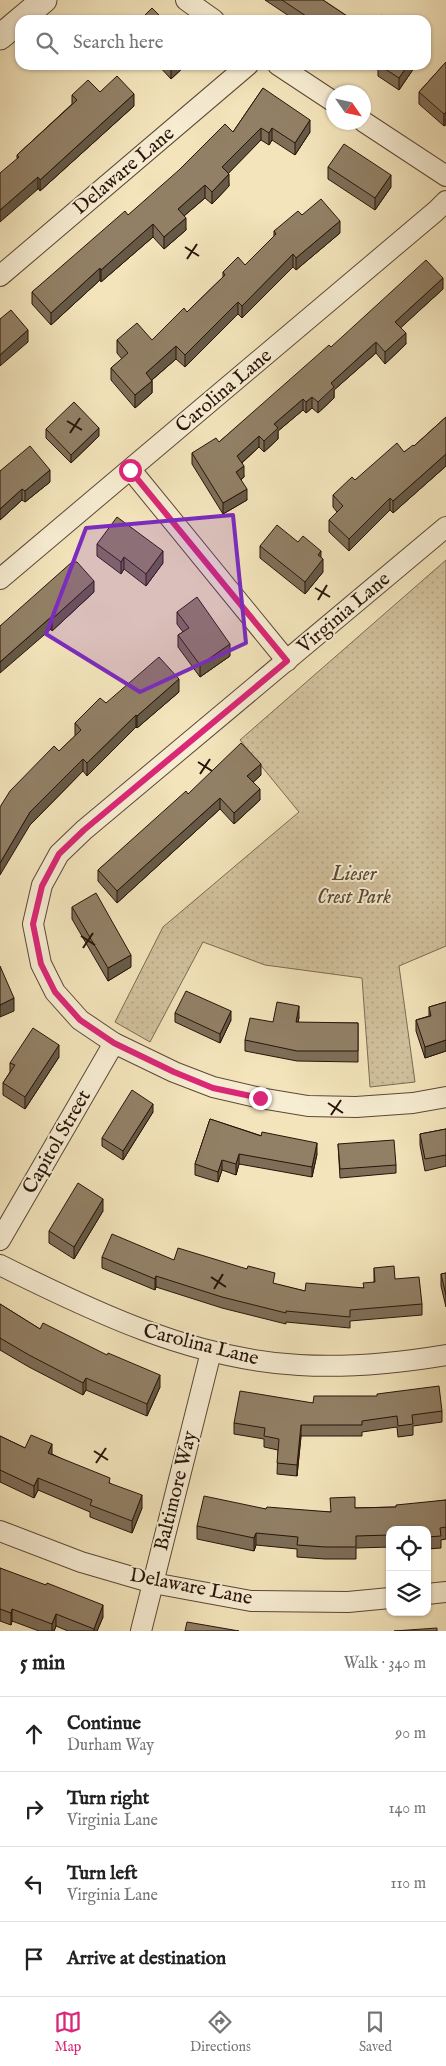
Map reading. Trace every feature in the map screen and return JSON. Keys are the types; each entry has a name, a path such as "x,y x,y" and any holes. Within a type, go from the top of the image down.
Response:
{"street":[{"path":"26,15 44,0"},
{"path":"186,0 207,15"},
{"path":"0,37 15,24"},
{"name":"Delaware Lane","path":"0,276 242,70"},
{"path":"286,70 326,97"},
{"path":"371,127 446,176"},
{"name":"Carolina Lane","path":"0,579 446,201"},
{"path":"130,470 287,661"},
{"name":"Virginia Lane","path":"446,527 84,830 59,854 42,886 33,924 41,964 55,992 80,1020 114,1043 174,1072 213,1088 308,1106 356,1107 413,1103 446,1097"},
{"name":"Capitol Street","path":"0,1240 114,1043"},
{"name":"Carolina Lane","path":"0,1265 78,1304 132,1327 211,1352 299,1366 368,1365 446,1355"},
{"name":"Baltimore Way","path":"141,1631 211,1352"},
{"name":"Delaware Lane","path":"0,1531 81,1562 153,1583 251,1601 348,1602 386,1598"},
{"path":"431,1594 446,1592"}],"highlighted area":[{"path":"233,515 246,643 140,692 46,634 86,528"}],"green space":[{"name":"Lieser Crest Park","path":"446,560 446,946 399,966 415,1082 370,1087 362,978 265,965 203,942 150,1042 115,1022 163,927 299,812 240,740"}],"building":[{"path":"282,0 323,0 346,15 304,15"},
{"path":"152,8 159,15 145,15"},
{"path":"446,62 446,112 444,114 419,92"},
{"path":"387,70 405,70 399,78"},
{"path":"117,76 134,94 40,180 38,177 0,210 0,173 77,100 72,95 88,80 100,92"},
{"path":"263,88 310,120 295,143 272,128 269,133 261,128 222,167 229,174 212,192 205,185 178,209 186,218 164,237 153,224 101,270 100,268 51,313 32,292 125,211 128,215 179,170 225,124 233,132"},
{"path":"344,144 391,175 375,198 328,167"},
{"path":"321,199 340,221 296,258 293,254 242,306 238,302 185,355 176,346 146,373 152,381 135,395 111,368 128,353 117,340 137,323 152,340 184,308 187,312 225,275 223,272 238,257 245,265 276,234 274,231 298,211 302,215"},
{"path":"426,260 443,278 395,322 406,333 385,352 376,342 331,383 334,387 318,402 312,397 306,402 303,399 274,424 278,428 264,441 259,436 237,456 244,466 236,472 247,489 223,503 192,453 216,438 219,442 329,345 331,347"},
{"path":"11,310 28,330 0,355 0,319"},
{"path":"74,402 99,428 71,455 46,429"},
{"path":"446,417 446,454 393,501 390,498 349,539 329,520 343,506 333,495 352,477 355,480 397,443 404,452 414,446"},
{"path":"30,446 50,470 25,491 22,489 0,509 0,471"},
{"path":"117,517 163,551 146,574 124,557 121,562 97,544"},
{"path":"277,525 298,542 303,536 321,551 318,555 323,559 305,582 260,546"},
{"path":"72,562 77,562 94,581 0,662 0,626"},
{"path":"197,597 230,644 200,665 178,635 189,628 177,612"},
{"path":"159,657 179,679 136,715 87,763 83,759 30,812 0,863 0,807 10,791 54,746 59,751 81,730 75,723 100,698 106,703"},
{"path":"241,743 261,764 247,776 260,789 234,813 220,798 117,891 98,870 186,791 188,794"},
{"path":"96,893 131,955 108,968 72,907"},
{"path":"0,966 14,998 0,1005"},
{"path":"186,991 231,1011 220,1034 175,1013"},
{"path":"277,1002 299,1006 296,1022 358,1023 358,1051 297,1051 245,1040 250,1018 273,1022"},
{"path":"446,1002 446,1040 425,1047 416,1020 431,1016 429,1007"},
{"path":"33,1028 59,1045 25,1097 3,1083 15,1065 10,1063"},
{"path":"132,1090 153,1104 123,1151 102,1138"},
{"path":"210,1119 261,1136 262,1132 317,1143 312,1167 239,1154 236,1164 222,1160 218,1172 195,1164"},
{"path":"446,1129 446,1155 425,1159 420,1134"},
{"path":"394,1140 396,1165 340,1169 338,1144"},
{"path":"78,1183 103,1199 74,1247 49,1231"},
{"path":"112,1234 174,1260 178,1248 247,1269 248,1266 275,1273 273,1283 305,1291 306,1283 364,1288 363,1283 375,1282 374,1268 394,1266 395,1279 419,1277 422,1304 350,1310 350,1317 286,1311 286,1313 222,1297 156,1276 155,1279 102,1257"},
{"path":"446,1273 446,1295 441,1274"},
{"path":"0,1304 40,1329 43,1323 107,1355 108,1353 160,1375 147,1404 86,1378 83,1383 0,1338"},
{"path":"439,1386 442,1411 412,1415 413,1424 398,1426 397,1416 362,1421 362,1425 301,1425 297,1465 277,1463 279,1439 264,1436 265,1428 234,1423 240,1391 313,1403 314,1396 377,1396 377,1394"},
{"path":"31,1435 52,1444 48,1453 110,1478 109,1483 142,1495 132,1521 90,1505 92,1500 38,1478 34,1486 0,1470 0,1436 25,1448"},
{"path":"204,1496 266,1509 267,1507 331,1512 330,1498 355,1497 355,1508 396,1507 396,1505 446,1500 446,1527 440,1528 441,1536 431,1537 431,1526 386,1526 386,1535 356,1536 356,1547 297,1545 298,1537 256,1533 254,1538 197,1526"},
{"path":"0,1568 46,1585 47,1583 103,1605 94,1629 56,1614 52,1624 12,1609 11,1613 0,1609"},
{"path":"187,1622 239,1631 185,1631"},
{"path":"437,1628 437,1631 394,1631"}],"route":[{"path":"130,470 287,661 84,830 59,854 42,886 33,924 41,964 55,992 80,1020 114,1043 174,1072 213,1088 260,1098"}]}
